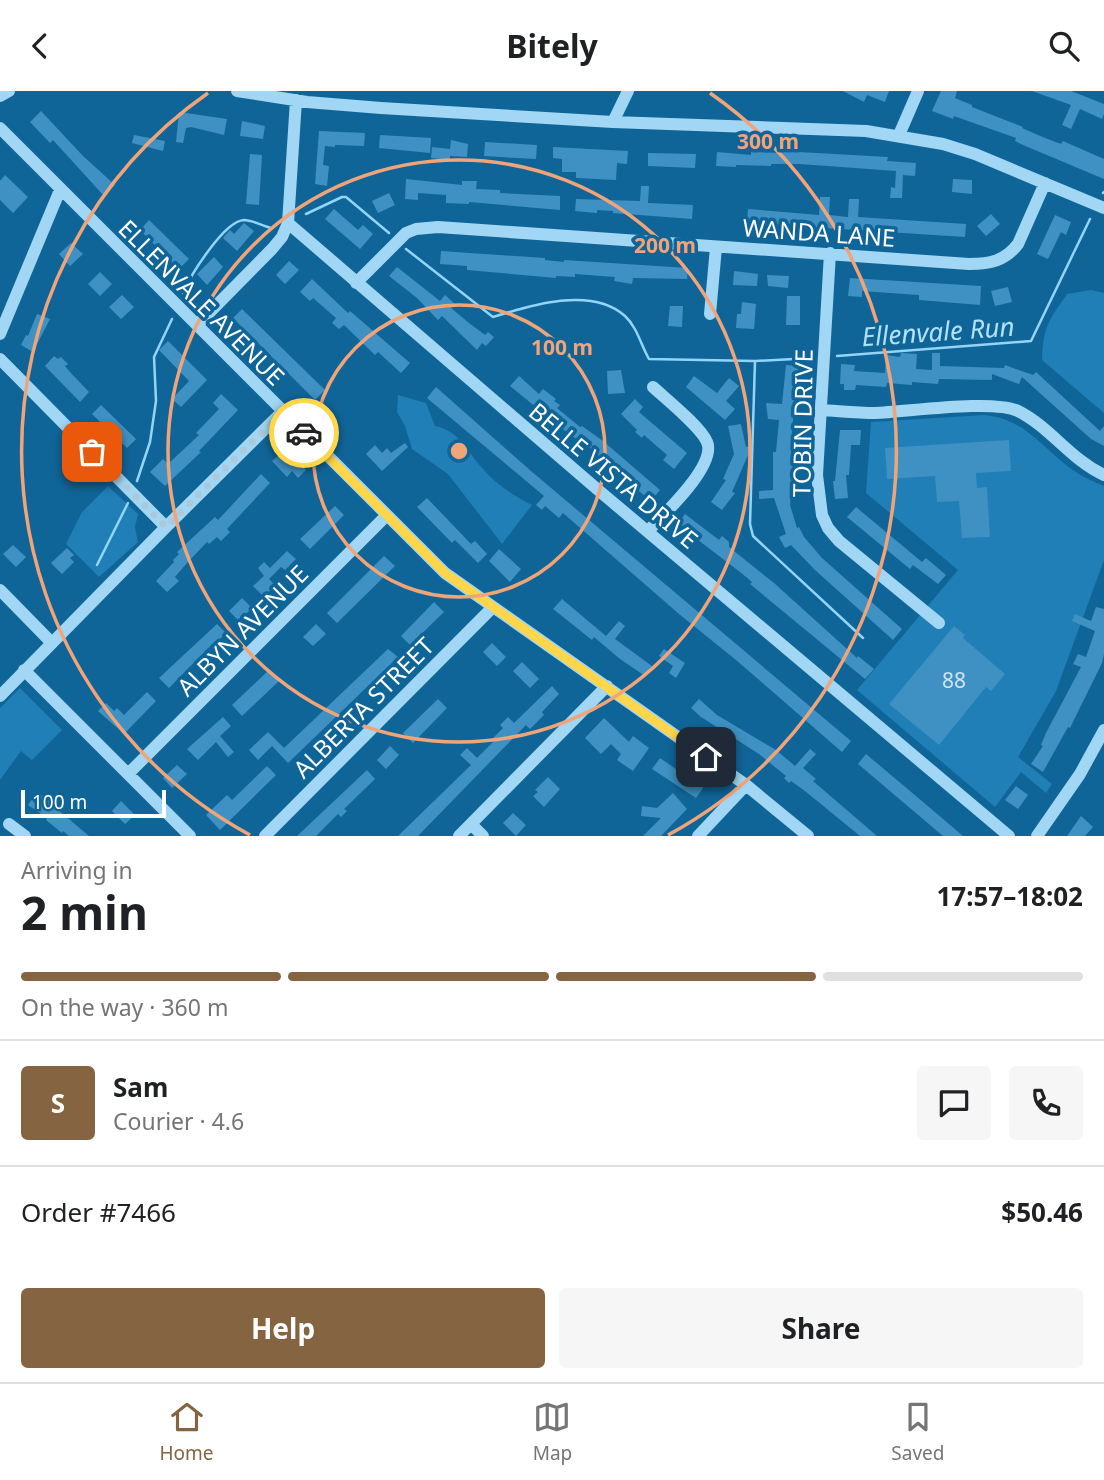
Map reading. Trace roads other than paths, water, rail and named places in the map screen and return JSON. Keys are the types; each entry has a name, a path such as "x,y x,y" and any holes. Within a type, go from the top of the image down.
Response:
{"street":[{"path":"0,96 9,91"},
{"path":"237,91 369,107 613,122 866,131 899,135 975,154 1104,208"},
{"path":"613,122 628,91"},
{"path":"899,135 918,91"},
{"path":"197,325 282,237 288,223 296,100"},
{"name":"ELLENVALE AVENUE","path":"0,128 445,573 746,785 808,836"},
{"name":"WANDA LANE","path":"356,283 398,239 406,233 426,227 969,264 993,262 1012,252 1018,244 1045,183"},
{"path":"0,334 60,190"},
{"name":"BELLE VISTA DRIVE","path":"288,223 1009,836"},
{"path":"710,314 716,247"},
{"name":"TOBIN DRIVE","path":"830,253 817,475 822,515 839,541 939,623"},
{"path":"0,359 166,527"},
{"path":"649,531 705,467 709,449 703,435 653,387"},
{"path":"821,410 873,413 989,406 1011,408 1033,421 1089,467 1104,475"},
{"path":"0,696 282,412"},
{"name":"ALBYN AVENUE","path":"128,774 386,516"},
{"path":"0,590 51,642"},
{"name":"ALBERTA STREET","path":"264,836 492,608"},
{"path":"24,670 190,836"},
{"path":"459,836 607,686"},
{"path":"1037,836 1102,738"},
{"path":"698,836 746,785"},
{"path":"9,824 25,836"},
{"path":"471,824 483,836"}],"waterway":[{"name":"Ellenvale Run","path":"306,214 346,197 389,233"},
{"name":"Ellenvale Run","path":"837,356 1031,341 1090,219"},
{"name":"Ellenvale Run","path":"183,293 209,251 227,229 244,220 271,228"},
{"name":"Ellenvale Run","path":"406,249 493,317 561,301 596,302 611,307 629,320 649,359 755,361 812,358"},
{"name":"Ellenvale Run","path":"137,481 150,442 156,401 154,357 172,319"},
{"path":"755,361 750,524 753,536 863,638"},
{"name":"Ellenvale Run","path":"97,565 128,503"}]}
